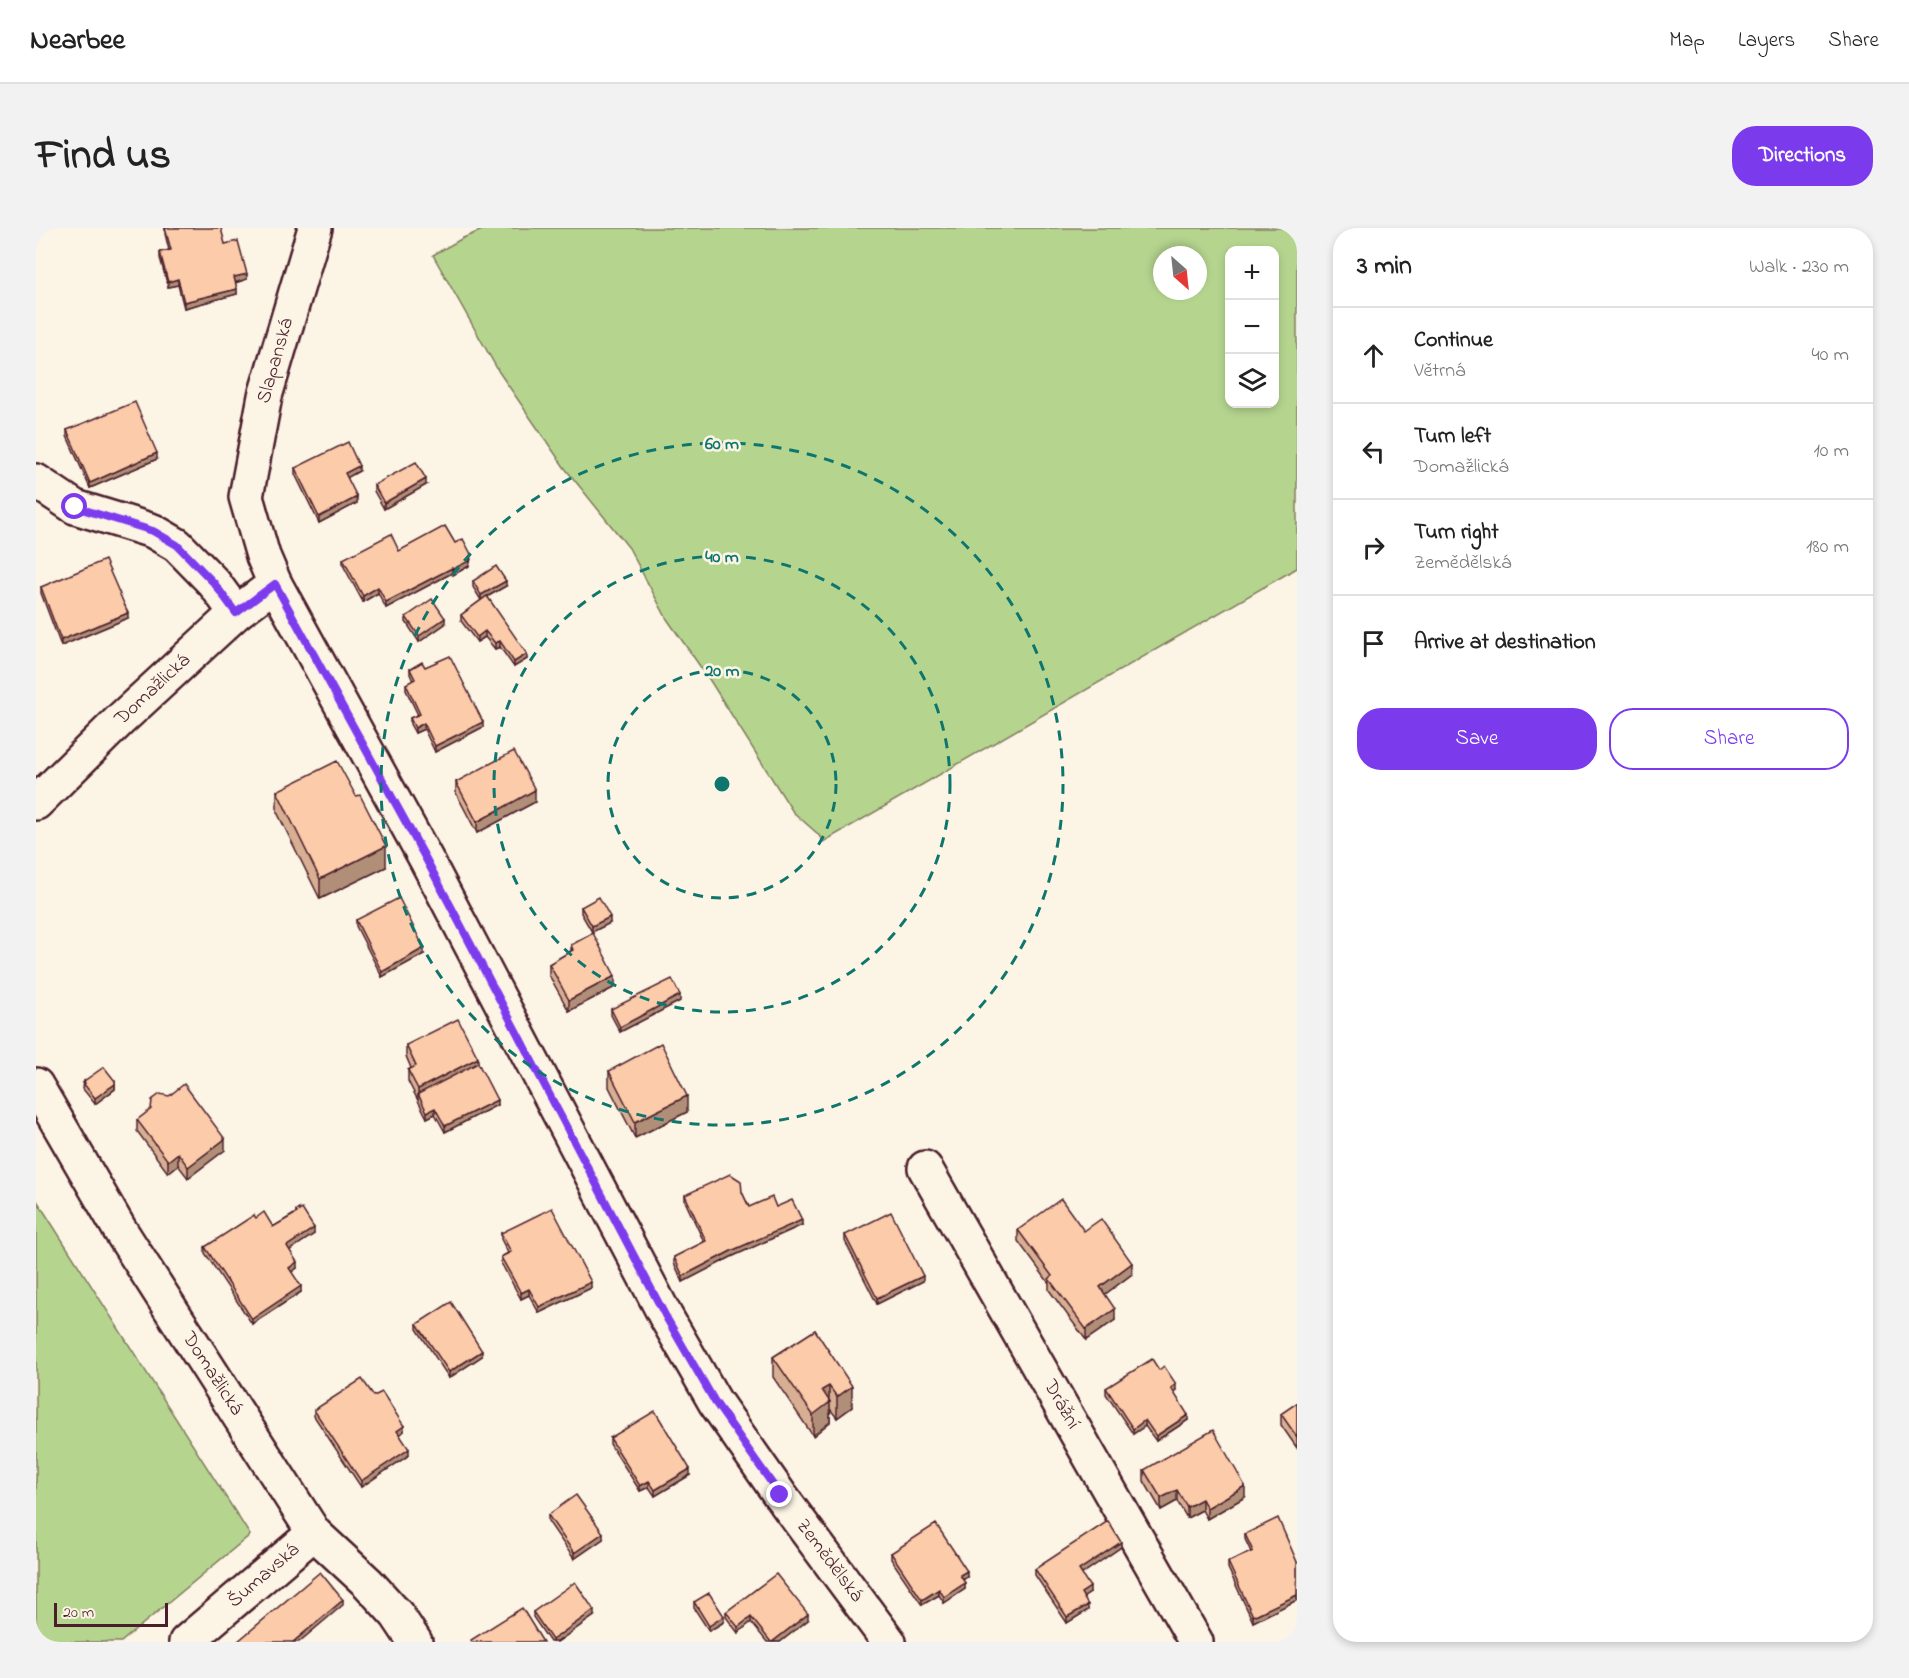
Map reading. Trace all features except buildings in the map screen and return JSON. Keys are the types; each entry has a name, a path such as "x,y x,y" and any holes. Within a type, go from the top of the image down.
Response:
{"street":[{"name":"Slapanská","path":"246,497 265,396 315,228"},
{"path":"36,481 75,507 153,531 177,545 214,583 236,613"},
{"name":"Zemědělská","path":"246,497 262,556 275,584 431,870 666,1317 709,1392 780,1495 889,1642"},
{"name":"Domažlická","path":"36,803 236,613 275,584"},
{"name":"Domažlická","path":"36,1085 120,1230 314,1533 368,1583 396,1615 415,1642"},
{"name":"Drážní","path":"925,1168 1196,1642"},
{"name":"Šumavská","path":"186,1642 314,1533"}],"green space":[{"path":"487,228 1297,228 1297,568 823,842 818,834 793,812 709,679 667,619 629,548 564,467 499,372 433,255"},
{"path":"36,1199 250,1535 121,1642 36,1642"}],"route":[{"path":"75,507 153,531 177,545 214,583 236,613 275,584 426,859 666,1317 715,1402 780,1495"}]}
